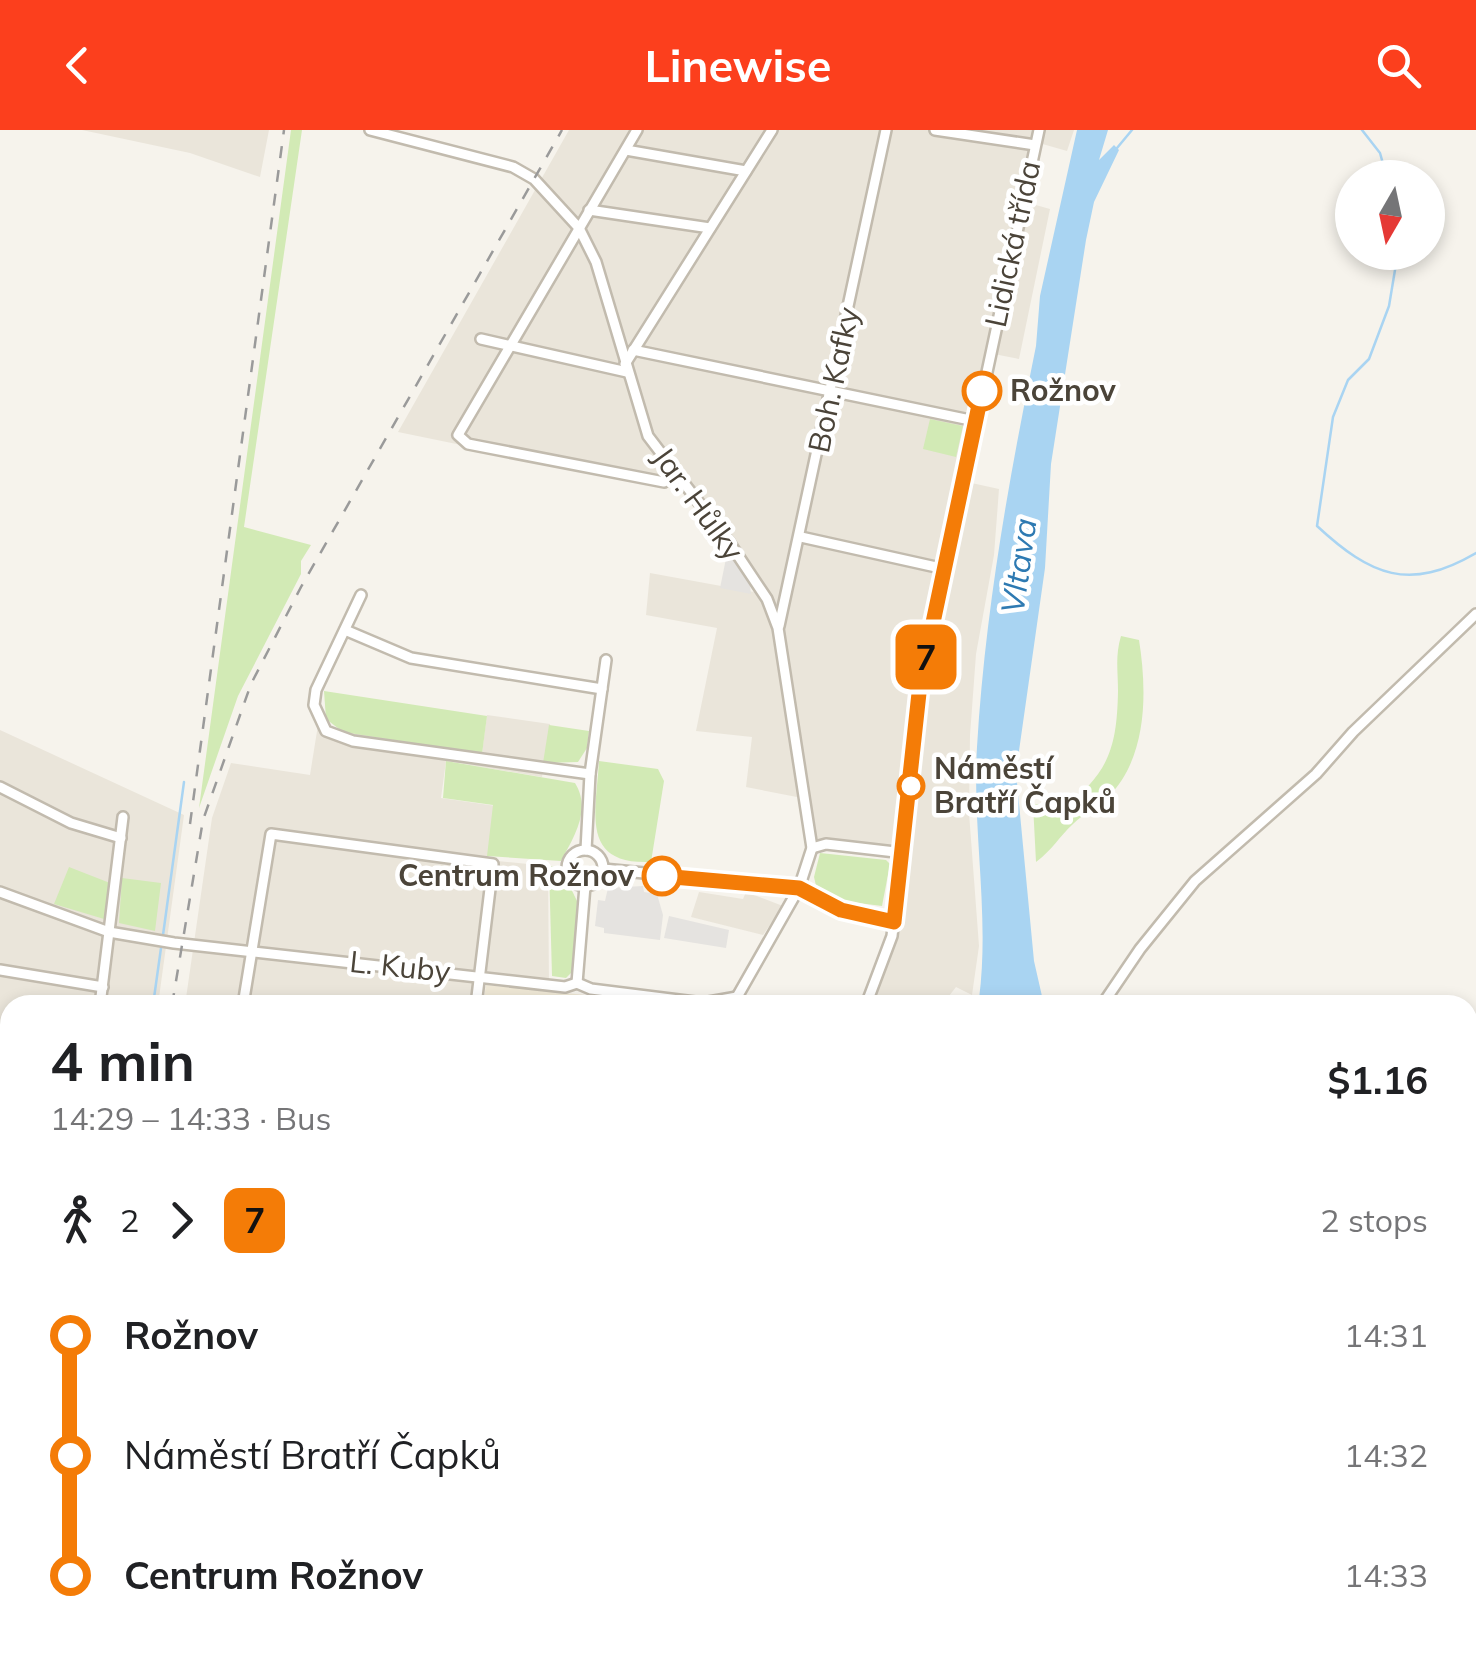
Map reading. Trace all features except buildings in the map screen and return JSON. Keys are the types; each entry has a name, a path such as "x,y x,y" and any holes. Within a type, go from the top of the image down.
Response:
{"street":[{"path":"370,130 394,133"},
{"path":"637,130 458,435 468,444 664,482 675,473"},
{"path":"481,339 626,368 633,350 772,130"},
{"name":"Boh. Kafky","path":"778,628 801,537 886,130"},
{"path":"935,130 1035,145"},
{"name":"Lidická třída","path":"870,995 884,965 894,922 918,698 1039,130"},
{"name":"Jar. Hůlky","path":"394,133 500,162 534,179 580,228 596,262 648,436 729,542 767,600 778,628 812,848"},
{"path":"626,150 746,172"},
{"path":"589,210 710,228"},
{"path":"633,350 975,421"},
{"path":"801,537 944,568"},
{"path":"362,594 314,705 326,730 338,738 590,774"},
{"path":"1109,995 1195,881 1316,774 1353,732 1476,614"},
{"path":"345,630 411,658 602,688"},
{"path":"586,850 590,774 606,660"},
{"path":"0,787 71,823 121,838"},
{"path":"102,995 124,817"},
{"path":"244,995 271,834 493,864 477,995"},
{"path":"742,995 799,888 812,848 826,844 904,854"},
{"path":"586,850 598,856 603,868 598,881 585,886 571,880 566,866 573,854 586,850"},
{"path":"603,868 799,888 841,910 894,922"},
{"path":"578,982 585,886"},
{"name":"L. Kuby","path":"0,892 109,932 177,944 565,986 578,982 591,989 639,995"},
{"path":"0,970 103,987"}],"shaded area":[{"path":"82,130 269,130 260,177 190,153"},
{"path":"569,130 1074,130 1067,151 1039,143 1025,202 1050,209 1019,359 994,354 967,482 999,489 994,555 976,654 970,735 969,813 979,946 972,995 956,987 950,995 867,995 876,979 891,925 902,848 814,841 802,798 746,787 752,737 696,731 717,628 646,615 650,573 754,592 721,538 676,480 662,486 398,432"},
{"path":"728,549 750,585 751,594 720,588"},
{"path":"487,715 550,724 542,777 446,761 441,798 496,806 488,860 548,866 549,987 484,979 482,995 186,995 212,818 231,763 310,775 318,725 482,753"},
{"path":"0,730 184,815 159,995 0,995"},
{"path":"643,886 644,892 657,894 663,915 660,940 604,933 604,928 595,926 598,900 605,901 608,888"},
{"path":"699,892 743,899 746,892 783,906 763,935 691,917"},
{"path":"669,916 729,930 726,948 664,938"},
{"path":"486,985 586,995 484,995"}],"green space":[{"path":"291,130 302,130 244,527 311,545 301,561 301,574 238,696 199,808"},
{"path":"930,419 963,426 956,457 923,449"},
{"path":"1121,636 1139,640 1142,659 1142,721 1132,761 1110,795 1077,820 1036,862 1033,804 1063,808 1090,784 1112,745"},
{"path":"324,691 487,716 482,754 343,732 326,719"},
{"path":"549,725 589,731 587,748 578,762 543,763"},
{"path":"446,761 575,783 581,813 561,861 487,856 493,805 443,798"},
{"path":"599,761 658,769 664,781 651,862 628,861 612,855 603,845 595,817"},
{"path":"820,853 886,860 890,864 882,906 835,900 817,890 814,877"},
{"path":"549,866 561,868 577,901 574,970 566,978 552,976"},
{"path":"69,867 110,883 104,919 54,904"},
{"path":"122,878 161,883 155,931 119,923"}],"water":[{"name":"Vltava","path":"1077,130 1108,130 1099,160 1114,145 1119,150 1094,202 1086,240 1051,464 1045,568 1016,772 1034,961 1042,995 979,995 983,936 977,747 992,596 1036,346 1040,296"}],"waterway":[{"path":"1117,148 1132,130"},
{"path":"1362,130 1382,160"},
{"path":"1395,270 1389,306 1369,359 1348,380 1333,417 1317,526 1355,557 1392,573 1430,572 1476,553"},
{"path":"163,935 184,782"},
{"path":"154,995 161,948"}],"railway":[{"path":"190,824 284,130"},
{"path":"174,995 203,820 251,684 301,587 562,130"}],"bus line":[{"name":"7","path":"662,876 799,888 841,910 894,922 920,684 982,391"}],"place":[{"name":"Rožnov","path":"982,391"},
{"name":"Náměstí Bratří Čapků","path":"911,786"},
{"name":"Centrum Rožnov","path":"662,876"}]}
